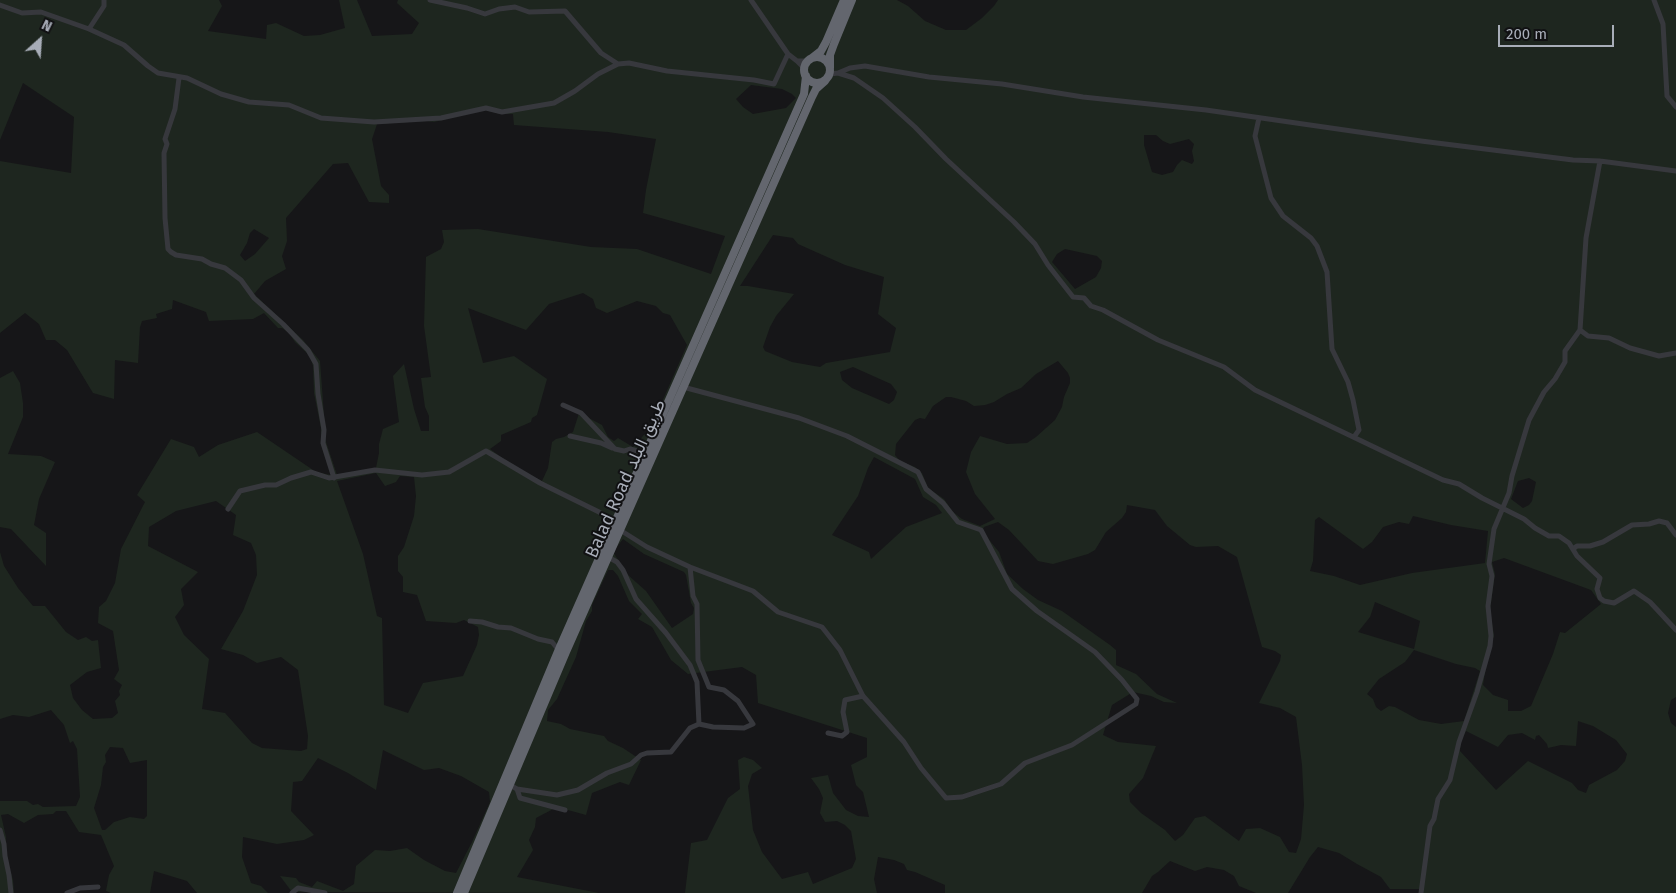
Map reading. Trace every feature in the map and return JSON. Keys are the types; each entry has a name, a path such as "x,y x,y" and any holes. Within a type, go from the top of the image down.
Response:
{"highway":[{"path":"833,72 821,83 812,82 805,73 810,60 821,51 826,42 844,0"},
{"path":"833,72 830,55 852,0"},
{"path":"810,60 820,57 827,61 833,72"},
{"name":"Balad Road طريق البلد","path":"464,893 559,649 804,94 805,73"},
{"name":"Balad Road طريق البلد","path":"457,893 812,97 816,89 825,81"}],"street":[{"path":"88,29 104,6 104,0"},
{"path":"430,0 468,8 485,14 498,9 515,7 529,12 565,11 601,53 618,64"},
{"path":"751,0 788,54 797,60 805,73"},
{"path":"1654,0 1663,24 1667,96 1676,107"},
{"path":"0,6 22,13 41,12 88,29 124,45 158,73 178,78 187,78 221,94 249,102 289,105 321,118 374,122 442,118 486,108 502,112 554,103 575,91 598,74 618,64 629,63 667,71 754,80 774,84 788,54"},
{"path":"797,60 810,60"},
{"path":"833,72 865,66 929,77 1002,84 1083,97 1206,110 1479,148 1676,171"},
{"path":"833,72 854,78 883,98 915,127 946,160 1014,222 1035,244 1048,265 1073,297 1084,298 1091,306 1103,310 1158,340 1224,367 1255,390 1442,480 1459,484 1502,507 1549,536 1559,536 1573,549 1576,556 1600,578 1597,590 1604,602 1614,603 1634,591 1650,602 1676,630"},
{"path":"178,78 174,108 165,139 164,153 164,218 168,248 176,255 202,258 211,264 225,268 242,280 254,298 308,350 316,364 318,394 324,430 323,443 334,478"},
{"path":"1259,118 1255,136 1271,198 1283,216 1312,238 1327,272 1332,349 1348,382 1353,400 1359,430 1354,437"},
{"path":"1421,893 1430,826 1434,819 1438,799 1450,780 1459,742 1477,692 1490,646 1488,606 1492,576 1489,564 1494,529 1509,493 1512,476 1529,420 1544,392 1555,379 1565,362 1565,350 1580,330 1586,238 1600,161"},
{"path":"1580,330 1588,336 1609,338 1630,348 1659,356 1676,353"},
{"path":"620,530 647,547 690,567 753,591 778,612 822,627 840,650 864,696 904,742 921,768 946,798 962,797 1001,784 1025,763 1072,745 1136,704 1137,699 1095,652 1037,612 1012,589 981,530 958,522 943,503 926,489 918,472 847,436 799,418 683,388"},
{"path":"563,405 582,413 615,449"},
{"path":"570,436 601,443 615,449 624,451 630,449 646,454"},
{"path":"228,509 240,491 265,485 276,485 310,472 329,478 375,470 391,470 422,475 449,472 486,451 540,483 599,512 611,520 616,520"},
{"path":"1573,549 1577,546 1590,546 1603,542 1632,525 1649,524 1659,521 1667,523 1676,535"},
{"path":"608,557 617,562 623,570 636,599 666,633 690,665 697,682 699,724"},
{"path":"506,783 517,789 557,795 578,790 607,773 632,764 647,753 671,752 690,728 699,724 713,727 744,728 753,724 738,701 724,690 709,687 698,660 697,604 693,596 690,567"},
{"path":"470,621 511,628 538,639 552,642 559,649"},
{"path":"828,733 842,736 847,732 843,712 845,700 864,696"},
{"path":"517,789 520,798 565,810"},
{"path":"0,830 4,844 4,856 11,893"},
{"path":"67,893 80,888 98,888"},
{"path":"292,893 298,888 325,893"}],"shaded area":[{"path":"0,0 219,0 222,6 208,31 266,39 267,25 276,23 304,36 320,35 345,28 339,0 357,0 372,36 412,34 419,23 397,3 398,0 897,0 908,6 925,21 946,30 966,30 982,18 998,0 1676,0 1676,697 1671,700 1668,713 1671,723 1676,727 1676,893 1420,893 1420,889 1390,889 1381,877 1339,853 1318,847 1288,893 1256,893 1239,886 1234,876 1224,870 1207,867 1195,871 1170,861 1152,876 1142,893 945,893 945,885 907,870 904,864 878,857 874,879 877,893 685,893 691,843 707,840 728,798 740,789 738,760 744,757 753,760 762,768 752,774 748,786 753,830 762,852 782,879 808,872 813,884 852,868 856,859 851,831 837,821 825,822 820,813 823,798 811,778 828,775 833,793 846,810 858,816 869,817 863,792 856,785 851,765 867,757 867,738 758,703 756,675 742,667 688,674 671,660 652,627 638,619 642,614 629,601 618,576 613,570 608,570 592,605 592,611 586,621 576,657 557,699 548,710 547,721 561,724 570,729 604,736 608,741 641,760 629,785 620,782 592,793 586,815 557,807 536,818 535,827 529,840 533,850 517,877 599,893 292,892 280,876 296,878 299,882 312,887 317,881 343,891 354,884 356,866 375,850 390,851 407,848 445,871 456,873 490,802 489,792 461,776 439,768 424,770 383,750 376,790 318,758 302,781 293,782 291,811 314,835 304,840 277,844 243,837 242,857 251,883 261,886 268,893 197,893 187,881 154,871 150,893 111,893 106,891 109,875 114,866 101,835 79,832 66,811 56,811 53,814 38,815 24,823 8,814 1,815 6,837 6,857 13,880 14,893 0,893 0,801 27,801 33,805 38,804 43,807 76,806 80,797 77,749 73,741 70,743 64,725 51,710 29,717 13,715 0,719 0,552 4,566 18,588 33,606 45,606 66,632 78,640 86,637 92,641 98,640 101,668 87,672 70,685 73,698 82,710 93,719 112,718 118,713 115,701 120,695 119,691 122,685 114,679 119,670 113,631 98,623 99,607 106,601 115,583 121,549 145,502 137,495 171,439 194,447 199,457 218,445 257,432 316,472 331,475 321,445 321,428 314,393 313,366 310,356 295,342 289,333 282,328 278,328 264,313 253,319 209,321 206,312 173,300 172,309 156,314 157,318 142,321 138,363 115,360 114,399 93,393 67,350 55,340 46,340 39,324 25,313 0,333 0,161 71,173 74,117 23,83 0,140","holes":["751,85 782,89 796,98 786,108 753,114 736,99","485,110 500,114 513,114 514,125 608,132 656,139 643,213 725,236 711,274 637,249 591,247 478,229 442,230 444,242 441,249 426,257 424,326 431,377 421,378 425,407 429,416 429,431 421,431 404,364 393,376 399,422 383,429 376,468 337,475 326,442 320,361 303,340 254,294 265,281 286,269 282,256 287,241 286,218 333,164 348,163 369,202 389,203 389,195 381,186 372,139 377,124 434,122","1144,135 1156,135 1170,144 1189,139 1194,144 1192,151 1194,161 1192,164 1182,160 1173,172 1162,175 1152,172 1144,145","254,229 269,238 255,254 245,261 240,255 250,233","773,235 793,238 798,244 845,265 884,277 878,314 896,328 890,352 826,363 820,367 792,362 765,351 763,347 776,316 794,294 740,286","1065,249 1097,256 1102,261 1101,268 1096,277 1075,289 1052,262 1057,254","583,293 593,299 596,308 607,313 637,301 656,306 663,313 670,315 687,345 651,427 633,447 618,438 614,441 608,437 602,425 587,417 580,410 573,432 552,442 548,468 542,481 512,465 490,449 501,441 501,435 531,422 532,418 537,415 547,379 514,356 483,363 468,308 526,330 549,304","1058,361 1070,378 1062,407 1055,420 1027,443 1007,444 980,436 971,452 966,472 975,494 995,519 980,526 962,519 953,512 944,499 928,488 922,473 915,467 900,461 895,455 896,444 915,420 925,419 933,406 946,397 966,401 974,406 994,402 1021,388 1036,374","853,367 891,384 897,392 894,400 889,404 852,388 842,380 840,372","874,457 915,479 923,497 936,505 942,513 906,527 871,559 869,552 832,535 858,496","376,473 385,486 396,482 400,476 414,477 416,496 414,516 404,547 398,556 398,571 403,577 403,592 417,595 426,621 456,623 464,620 478,627 477,645 463,676 423,683 408,713 384,705 382,618 377,616 363,554 337,481","1529,478 1536,482 1532,501 1523,508 1511,499 1518,481","216,501 236,515 233,535 251,543 256,555 257,575 243,611 221,649 243,655 257,663 281,657 298,670 308,736 307,749 301,751 262,748 252,743 225,713 202,709 209,659 184,635 175,617 184,605 181,589 198,572 148,546 149,527 176,511","1127,505 1155,510 1167,526 1190,545 1196,547 1218,546 1237,557 1262,647 1281,655 1280,661 1259,703 1280,708 1296,717 1302,765 1304,805 1301,839 1296,853 1289,852 1280,837 1260,828 1246,829 1239,841 1205,816 1195,818 1183,835 1175,841 1165,830 1141,813 1130,802 1129,794 1143,778 1156,746 1118,742 1103,735 1112,705 1133,692 1151,696 1164,702 1177,703 1157,694 1136,674 1116,665 1116,650 1110,645 1062,611 1038,600 1023,589 1007,574 999,552 982,531 984,527 998,522 1009,530 1038,561 1053,564 1088,554 1095,550 1106,532 1122,518 1126,512","1413,516 1488,531 1485,563 1412,573 1360,585 1334,576 1310,571 1313,561 1315,520 1319,517 1363,549 1372,542 1383,527 1399,522 1409,524","623,539 644,554 684,572 691,603 694,608 693,614 672,628 646,591 628,575 613,552","1504,558 1591,590 1601,604 1565,633 1560,632 1553,654 1531,706 1521,711 1508,711 1508,700 1493,695 1483,685 1494,635 1490,610 1495,574 1492,562","1375,602 1420,621 1414,649 1358,632 1370,617","1414,650 1480,671 1464,721 1441,724 1419,720 1395,707 1389,706 1381,711 1376,707 1373,699 1367,694 1379,679 1405,662","1578,721 1593,726 1616,740 1627,754 1625,761 1617,770 1589,785 1586,793 1578,790 1572,783 1528,761 1496,790 1460,751 1461,741 1466,731 1498,747 1508,735 1522,733 1535,740 1536,736 1539,735 1548,748 1561,745 1576,746","110,747 123,748 130,763 147,760 147,816 144,819 130,817 114,822 105,830 102,830 94,808 101,785 103,767 106,762 105,755"]},
{"path":"13,371 20,383 23,417 8,454 41,456 55,462 39,499 34,525 46,533 46,566 11,529 0,527 0,378"}]}
